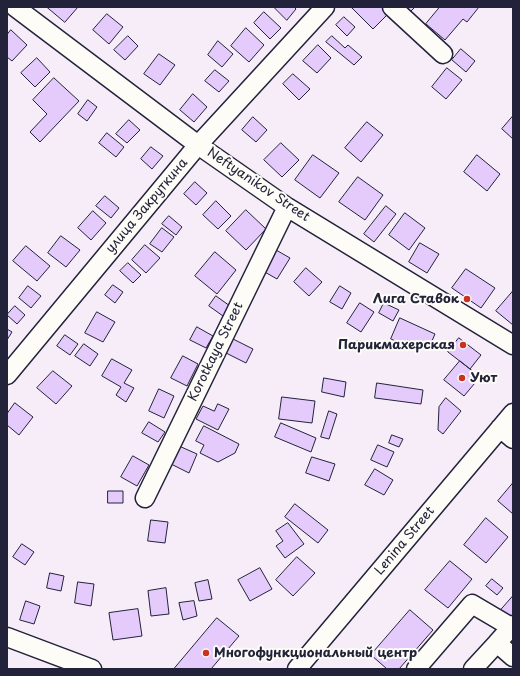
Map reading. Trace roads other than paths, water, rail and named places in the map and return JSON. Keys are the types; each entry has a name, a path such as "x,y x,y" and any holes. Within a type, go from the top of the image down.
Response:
{"street":[{"name":"Neftyanikov Street","path":"15,7 198,145 287,207 513,345"},
{"name":"улица Закруткина","path":"7,375 198,145 325,7"},
{"path":"392,7 443,54"},
{"name":"Korotkaya Street","path":"145,498 287,207"},
{"name":"Lenina Street","path":"297,669 507,434 513,413"},
{"path":"416,669 472,604 512,626 473,669"},
{"path":"7,637 92,669"},
{"path":"497,643 513,657"}],"place":[{"name":"Лига Ставок","path":"467,299"},
{"name":"Парикмахерская","path":"463,345"},
{"name":"Уют","path":"462,378"},
{"name":"Многофункциональный центр","path":"206,653"}]}
